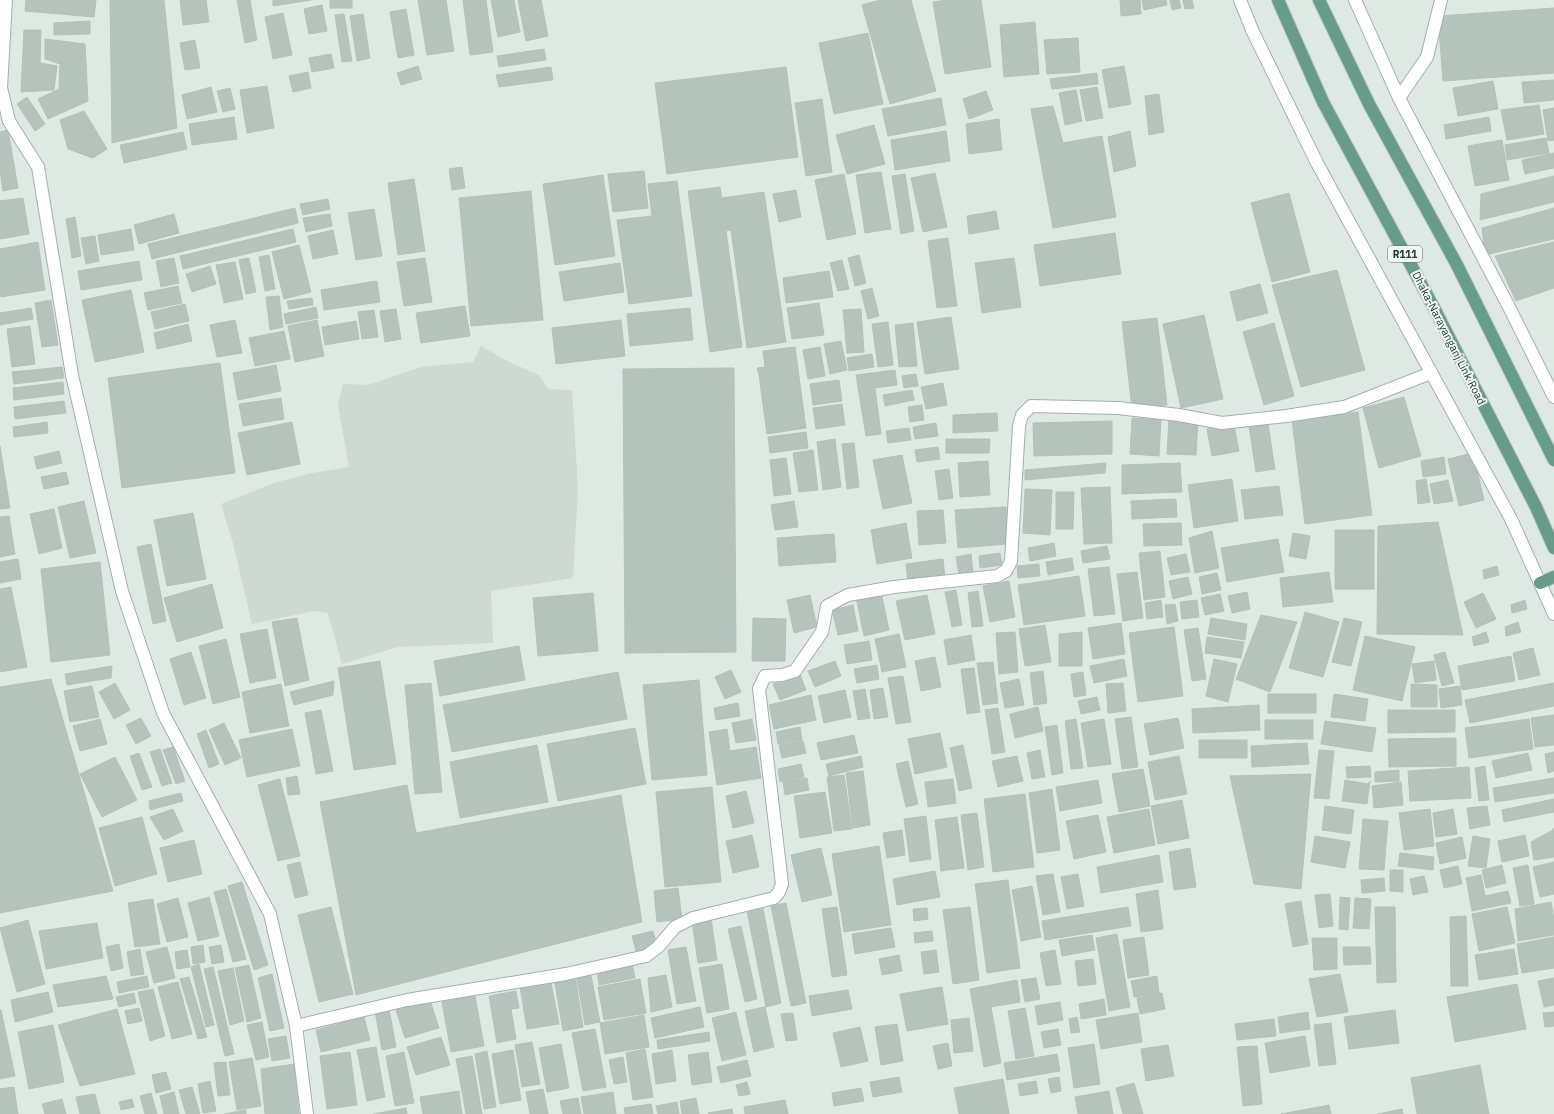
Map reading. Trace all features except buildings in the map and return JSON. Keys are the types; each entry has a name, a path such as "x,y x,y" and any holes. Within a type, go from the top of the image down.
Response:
{"main road":[{"name":"Dhaka-Narayanganj Link Road","path":"1278,0 1323,102 1433,306 1536,507 1554,548"},
{"path":"1319,0 1370,104 1457,265 1554,460"},
{"path":"1540,583 1554,577"}],"street":[{"path":"6,0 1,88 9,121 38,167 72,376 122,591 163,713 270,914 296,1026 307,1114"},
{"path":"1240,0 1253,32 1317,163 1511,519 1554,614"},
{"path":"1355,0 1399,98 1510,307 1554,397"},
{"path":"1399,98 1427,57 1441,0"},
{"path":"296,1026 407,1000 566,974 646,956 658,947 675,927 693,918 774,898 780,892 782,884 759,689 765,676 782,675 795,671 822,632 827,606 848,595 894,587 997,576 1006,571 1011,561 1019,426 1022,415 1031,406 1118,408 1179,415 1222,423 1286,416 1344,407 1431,373"}],"shaded area":[{"path":"481,346 507,361 539,375 548,389 572,390 578,489 573,578 491,591 493,643 398,647 342,664 328,613 314,611 252,624 233,543 221,504 277,482 312,473 349,467 338,405 343,384 368,385 421,367 473,362"}]}
